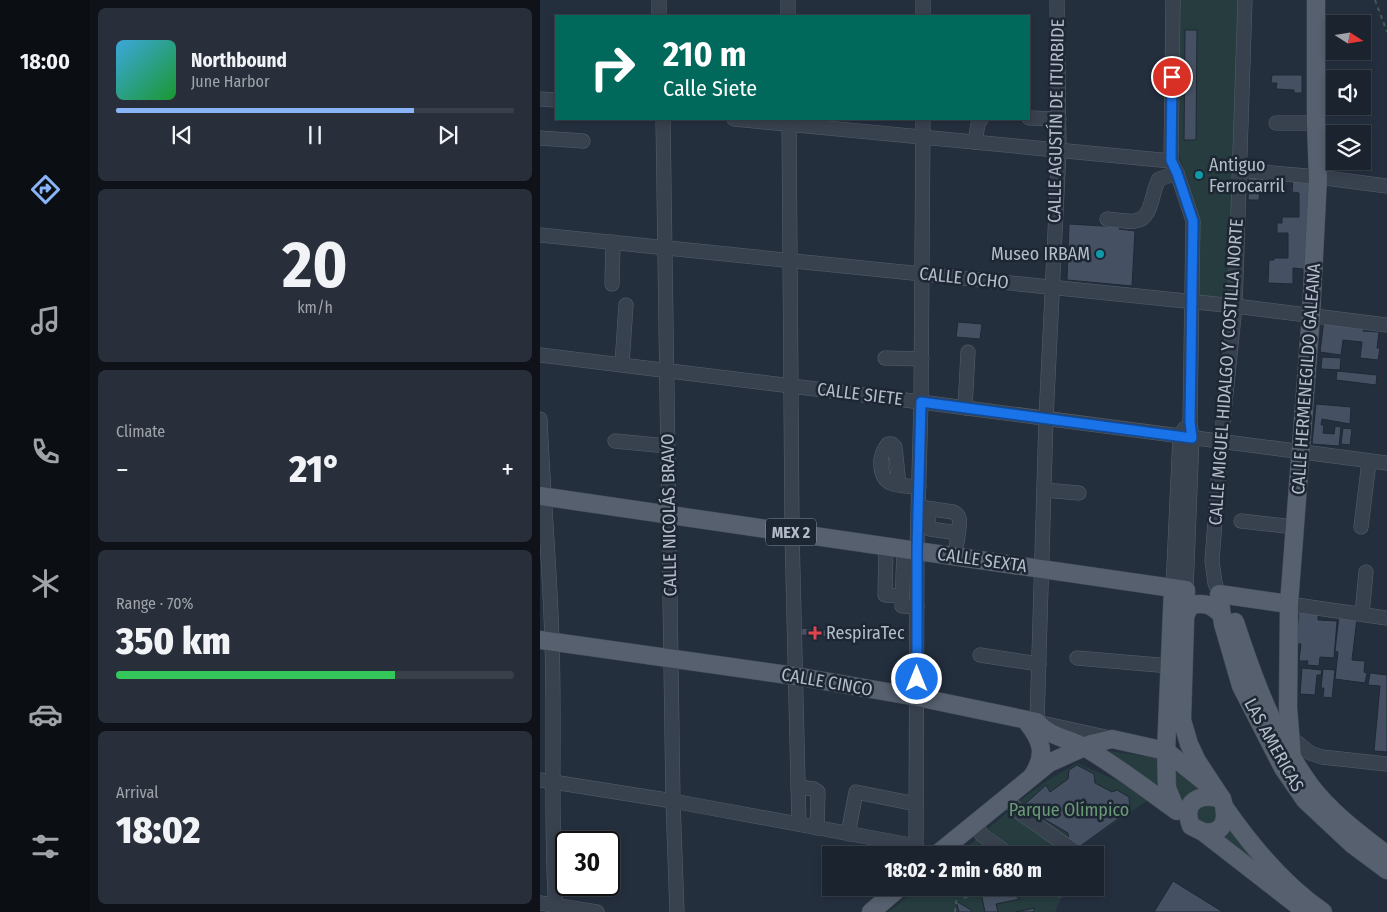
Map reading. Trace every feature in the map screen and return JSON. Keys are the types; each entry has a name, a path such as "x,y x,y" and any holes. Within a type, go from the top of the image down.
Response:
{"main road":[{"name":"CALLE HERMENEGILDO GALEANA","path":"1292,757 1288,707 1289,604 1312,315 1318,177 1316,0"},
{"name":"CALLE SEXTA","path":"541,496 1179,589"},
{"path":"1179,589 1186,614"},
{"path":"1179,589 1176,667 1182,720 1193,752 1238,827 1268,864 1323,912"},
{"path":"1224,595 1289,604"},
{"name":"LAS AMERICAS","path":"1224,595 1223,624 1283,768 1305,800 1352,844 1387,870"},
{"name":"LAS AMERICAS","path":"1224,595 1231,612 1248,684 1266,708 1292,757 1311,786 1344,821 1387,855"},
{"path":"1222,616 1214,608 1204,603 1191,605 1186,614 1167,732 1159,750 1167,788 1177,811 1197,829 1306,912"},
{"name":"CALLE CINCO","path":"546,642 795,676 917,698 1033,725 1083,746 1177,811"},
{"path":"1266,708 1279,713 1288,707"},
{"path":"1033,725 1041,747 1040,762 1033,776"},
{"path":"947,846 1058,758 1083,746 1112,739 1159,750 1221,799 1226,813 1222,825 1214,832 1197,829 1188,814 1193,802 1204,796 1221,799"},
{"path":"871,912 890,896"}],"street":[{"path":"659,0 659,15"},
{"path":"788,0 788,15"},
{"path":"923,0 923,15"},
{"name":"CALLE AGUSTÍN DE ITURBIDE","path":"1033,725 1039,664 1046,419 1059,150 1057,0"},
{"path":"1174,0 1174,167 1193,221 1190,422 1186,437 1179,589"},
{"name":"CALLE MIGUEL HIDALGO Y COSTILLA NORTE","path":"1224,595 1215,583 1212,561 1221,442 1235,306 1245,0"},
{"path":"540,99 555,100"},
{"path":"1030,118 1059,120"},
{"name":"CALLE NICOLÁS BRAVO","path":"663,120 677,912"},
{"path":"752,120 789,122 1059,150 1174,167"},
{"path":"924,120 919,487 928,527 958,533"},
{"path":"975,142 980,120"},
{"path":"789,122 792,532 798,824"},
{"path":"1276,123 1316,123"},
{"path":"540,138 583,141"},
{"path":"1107,219 1136,221 1142,219 1148,212 1158,179 1174,167"},
{"path":"1239,170 1318,177 1387,186"},
{"name":"CALLE OCHO","path":"540,235 1235,306 1387,325"},
{"path":"612,284 613,242"},
{"path":"622,364 626,305"},
{"path":"965,408 968,352"},
{"name":"CALLE SIETE","path":"540,355 921,402 1387,463"},
{"path":"885,358 922,359"},
{"path":"540,418 546,642 546,781 556,908"},
{"path":"615,441 668,446"},
{"path":"1361,527 1369,462"},
{"path":"899,485 919,487"},
{"path":"1044,490 1079,493"},
{"path":"923,508 957,514 959,518 958,533 954,557"},
{"path":"917,607 902,606 903,548 923,508"},
{"path":"1241,521 1295,527"},
{"path":"903,548 917,607 916,804 919,846"},
{"path":"1362,614 1366,572"},
{"path":"1289,604 1387,618"},
{"path":"980,655 1039,664"},
{"path":"1077,658 1176,667"},
{"path":"1033,725 1112,739"},
{"path":"1289,736 1310,753 1322,757 1387,764"},
{"path":"546,781 674,801 798,824 901,846"},
{"path":"798,787 814,789 818,792 818,828"},
{"path":"848,834 856,792 916,804"},
{"path":"1006,798 1020,814 1067,846"},
{"path":"975,824 982,834 998,846"},
{"path":"540,902 556,908 597,912"}],"path":[{"path":"1375,0 1387,32"},
{"path":"955,912 957,896"},
{"path":"959,896 968,898 970,896"}],"green space":[{"path":"1177,0 1242,0 1234,305 1197,298 1196,211 1178,151"},
{"path":"1103,750 1162,759 1165,796"},
{"name":"Parque Olímpico","path":"1077,763 1136,789 1147,801 1082,846 968,846 1022,799 1045,782"},
{"path":"1174,764 1204,792 1186,806 1176,797"},
{"path":"1204,805 1213,805 1216,808 1217,824 1199,824 1197,813"},
{"path":"1228,826 1283,890 1220,837"},
{"path":"909,896 1062,896 1055,912 888,912"}],"building":[{"path":"1185,30 1197,30 1196,140 1184,140"},
{"path":"1272,75 1302,75 1302,93 1294,93 1294,90 1276,89 1277,83 1271,83"},
{"path":"1249,175 1268,176 1268,191 1260,190 1259,200 1248,200"},
{"path":"1293,178 1313,179 1310,282 1303,282 1303,269 1293,268 1293,284 1268,283 1269,260 1288,258 1288,233 1277,233 1277,223 1282,223 1282,217 1299,217 1299,193 1292,192"},
{"path":"1069,224 1120,227 1119,229 1135,231 1132,286 1067,280"},
{"path":"1324,320 1364,325 1363,331 1379,332 1377,348 1380,348 1378,360 1360,358 1362,342 1343,340 1341,355 1320,352"},
{"path":"958,322 982,324 980,339 956,337"},
{"path":"1322,357 1341,358 1340,370 1321,369"},
{"path":"1337,371 1377,375 1376,385 1336,380"},
{"path":"1316,404 1351,407 1350,424 1322,419 1321,425 1324,425 1323,433 1334,434 1335,426 1341,427 1339,446 1312,444"},
{"path":"1343,428 1352,429 1350,445 1341,444"},
{"path":"1299,610 1318,612 1318,620 1337,621 1334,658 1320,657 1319,666 1307,665 1308,661 1299,661 1301,644 1296,644"},
{"path":"1339,616 1357,618 1352,660 1365,661 1364,672 1367,673 1365,683 1335,679 1338,652 1335,651"},
{"name":"RespiraTec","path":"802,628 828,630 827,637 801,635"},
{"path":"1302,668 1322,670 1321,675 1317,675 1315,695 1300,694"},
{"path":"1323,669 1335,670 1332,698 1323,697 1324,688 1321,688"},
{"path":"1370,673 1387,675 1387,752 1374,751 1380,686 1368,685"},
{"path":"1077,765 1094,774 1095,783 1112,792 1117,790 1129,797 1130,810 1080,846 1069,843 1068,833 1039,816 1038,818 1025,808 1025,804 1046,785 1050,792 1068,779 1069,770"},
{"path":"883,842 904,846 882,846"},
{"path":"1173,881 1223,912 1154,912"},
{"path":"982,896 1015,896 1020,899 996,904 998,912 985,912"},
{"path":"956,901 971,910 972,912 959,912"},
{"path":"1035,908 1033,912 1016,912"}],"place":[{"name":"Antiguo Ferrocarril","path":"1199,175"},
{"name":"Museo IRBAM","path":"1100,254"},
{"name":"RespiraTec","path":"815,633"}],"route":[{"path":"917,679 917,550 921,402 1192,438 1190,422 1193,221 1171,160 1172,77"}]}
